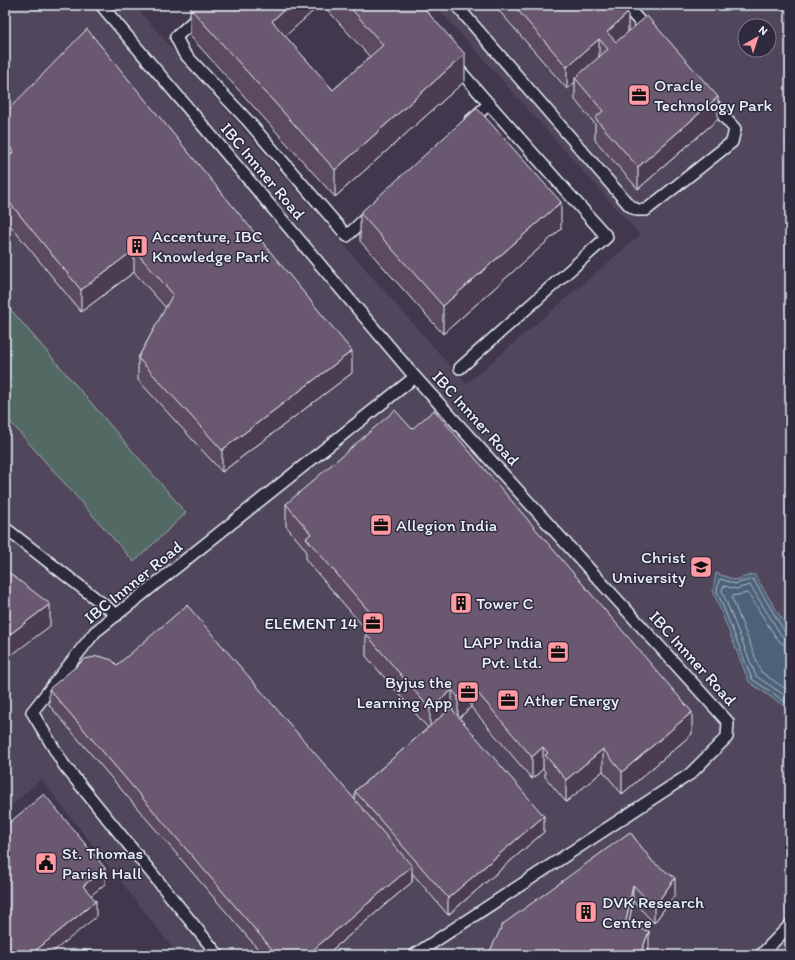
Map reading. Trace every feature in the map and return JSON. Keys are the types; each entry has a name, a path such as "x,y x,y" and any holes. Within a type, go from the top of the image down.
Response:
{"lane":[{"name":"IBC Innner Road","path":"101,5 415,377 728,722 727,737 690,774 414,955"},
{"path":"211,5 176,37 184,53 248,121 347,236 375,209"},
{"path":"456,5 629,206 637,210 646,210 732,142 734,129 703,93"},
{"path":"625,5 656,40"},
{"path":"448,57 607,237 460,368"},
{"path":"460,130 489,104"},
{"name":"IBC Innner Road","path":"218,955 64,766 32,712 95,632 415,377"},
{"path":"5,528 117,615"},
{"path":"761,955 790,925"}],"shaded area":[{"path":"5,5 134,5 466,384 640,235 435,5 790,5 790,955 178,955 41,779 5,811"}],"green space":[{"path":"5,303 186,513 134,562 5,416"}],"water":[{"path":"716,573 735,580 754,574 790,632 790,710 749,682 713,591"}],"building":[{"path":"194,5 289,5 272,21 333,90 383,45 348,5 421,5 465,54 335,170 190,8"},
{"name":"Oracle Technology Park","path":"513,5 621,5 628,13 607,32 616,42 647,16 718,97 638,167 595,118 603,111 575,78 608,49 599,39 567,67"},
{"name":"Accenture, IBC Knowledge Park","path":"87,29 352,351 222,450 138,358 173,294 134,250 81,290 5,197 5,161 13,152 5,138 5,113"},
{"path":"477,108 561,202 443,306 360,213"},
{"name":"Tower C","path":"395,410 412,429 434,410 692,712 622,772 603,749 566,780 545,755 548,753 543,747 532,757 471,685 458,697 452,690 430,709 366,634 379,623 306,538 311,534 286,504"},
{"path":"5,570 50,604 5,638"},
{"path":"187,605 412,866 307,955 277,955 49,689 85,659 99,656 112,660 117,665"},
{"path":"451,708 544,816 448,898 355,791"},
{"name":"St. Thomas Parish Hall","path":"44,794 105,868 83,886 96,901 30,955 5,955 5,826"},
{"name":"DVK Research Centre","path":"630,832 653,862 675,878 654,907 633,885 625,926 649,931 640,955 488,955 503,924"},
{"path":"73,949 119,955 72,955"}],"place":[{"name":"Oracle Technology Park","path":"639,95"},
{"name":"Accenture, IBC Knowledge Park","path":"137,246"},
{"name":"Allegion India","path":"381,525"},
{"name":"Christ University","path":"701,567"},
{"name":"Tower C","path":"461,603"},
{"name":"ELEMENT 14","path":"373,623"},
{"name":"LAPP India Pvt. Ltd.","path":"558,652"},
{"name":"Byjus the Learning App","path":"468,692"},
{"name":"Ather Energy","path":"508,700"},
{"name":"St. Thomas Parish Hall","path":"46,863"},
{"name":"DVK Research Centre","path":"586,912"}]}
